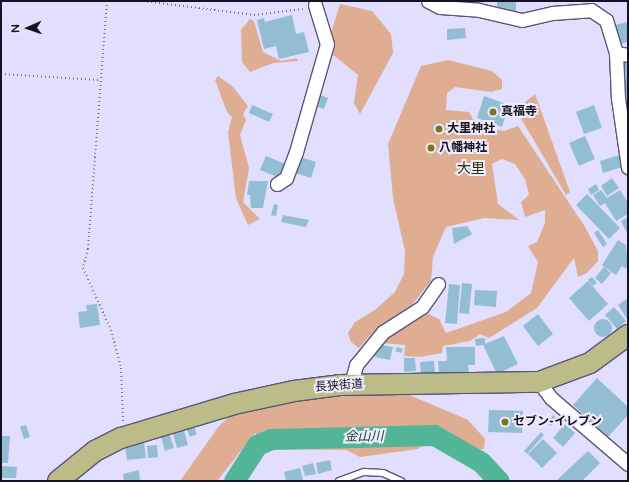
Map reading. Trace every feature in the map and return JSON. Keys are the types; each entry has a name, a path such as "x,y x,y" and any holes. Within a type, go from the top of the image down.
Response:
{"main road":[{"name":"長狭街道","path":"58,481 95,451 125,436 279,393 351,384 539,382 590,363 628,335"}],"street":[{"path":"428,1 440,7 479,10 522,20 552,13 591,10 606,20 622,54 618,106 628,167"},
{"path":"277,184 286,178 294,158 327,44 315,2"},
{"path":"351,384 356,365 383,332 422,307 438,284"},
{"path":"539,382 551,398 628,464"}],"lane":[{"path":"339,481 364,472 383,474 401,481"}],"path":[{"path":"107,1 98,80 88,249 83,268 111,330 121,368 125,436"},
{"path":"142,1 254,15 285,13 315,2"},
{"path":"1,74 98,80"}],"shaded area":[{"path":"340,4 372,11 391,34 393,53 360,114 354,103 358,75 332,54 330,36"},
{"path":"250,19 254,21 263,52 281,61 297,58 298,61 273,63 250,72 242,62 241,30"},
{"path":"448,60 492,71 502,80 502,89 491,92 455,87 447,93 446,110 469,112 476,125 485,128 504,131 518,126 585,227 598,251 598,261 587,273 578,277 574,258 537,308 489,338 480,334 470,341 443,346 442,353 420,357 404,356 405,345 382,343 386,334 426,313 439,319 446,333 506,312 531,293 538,262 528,246 537,242 545,223 545,210 525,217 521,202 529,195 525,179 515,164 502,159 492,164 498,204 519,220 484,218 446,227 433,257 431,281 406,312 374,331 359,348 351,342 348,333 355,322 375,310 395,292 404,274 405,251 393,198 388,144 421,66"},
{"path":"218,76 233,87 248,106 243,114 246,120 240,135 249,168 243,202 260,219 248,225 236,198 228,132 232,117 227,112 215,80"},
{"path":"535,94 570,192 566,195 516,110"},
{"path":"405,393 468,420 485,439 484,449 474,450 451,439 427,442 418,449 360,457 346,450 268,449 255,433 217,481 180,481 219,426 233,413 265,403 337,394"}],"building":[{"path":"497,1 516,1 516,11 497,10"},
{"path":"292,15 296,34 304,32 309,52 279,59 276,46 264,49 257,20 264,18 265,22"},
{"path":"628,22 628,42 619,44 615,25"},
{"path":"465,28 466,38 447,40 447,29"},
{"path":"619,61 628,62 628,99 622,99 624,72 618,72"},
{"path":"320,95 328,98 324,109 316,106"},
{"path":"484,96 509,105 502,127 477,118"},
{"path":"252,105 273,114 269,122 249,113"},
{"path":"594,105 602,128 584,134 576,112"},
{"path":"433,124 444,124 444,133 434,133"},
{"path":"585,136 595,159 579,166 569,143"},
{"path":"619,155 622,167 603,173 600,161"},
{"path":"266,156 285,164 280,178 260,170"},
{"path":"297,156 316,162 311,178 292,172"},
{"path":"612,178 619,188 607,196 601,186"},
{"path":"249,181 268,181 263,208 251,208 250,195 247,195"},
{"path":"596,184 599,190 591,195 588,189"},
{"path":"601,190 607,198 620,190 628,203 628,214 616,221 605,203 600,206 593,195"},
{"path":"587,194 620,228 609,239 576,205"},
{"path":"274,204 278,205 276,216 271,215"},
{"path":"283,215 309,220 306,227 281,222"},
{"path":"628,217 628,235 621,221"},
{"path":"467,226 472,234 454,244 452,228"},
{"path":"598,230 607,244 603,247 594,233"},
{"path":"618,240 626,245 628,265 626,269 622,266 616,275 602,265"},
{"path":"604,267 611,273 602,284 595,278"},
{"path":"592,277 597,283 593,286 588,280"},
{"path":"588,281 608,304 589,321 569,298"},
{"path":"462,283 472,284 469,314 459,313"},
{"path":"449,284 460,285 457,324 445,323"},
{"path":"475,290 497,291 496,307 474,305"},
{"path":"628,298 628,319 627,319 618,305"},
{"path":"97,304 100,325 80,328 78,312 87,311 86,305"},
{"path":"614,307 626,321 617,329 605,315"},
{"path":"538,314 553,334 538,346 523,326"},
{"path":"603,319 609,322 612,328 609,334 603,337 597,334 594,328 597,322"},
{"path":"504,336 518,364 497,374 483,345 476,346 475,339 485,338 485,344"},
{"path":"377,344 393,347 390,360 375,357"},
{"path":"397,347 403,349 401,353 395,351"},
{"path":"446,347 475,347 475,365 468,365 469,373 439,372 438,361 447,361"},
{"path":"404,358 415,358 416,371 404,372"},
{"path":"434,361 435,375 421,375 420,362"},
{"path":"597,378 628,407 628,415 608,437 573,405"},
{"name":"セブン-イレブン","path":"489,410 523,411 522,433 488,432"},
{"path":"553,415 556,418 551,426 548,424"},
{"path":"565,424 575,433 563,447 553,438"},
{"path":"26,425 30,437 24,439 20,427"},
{"path":"193,425 197,434 190,437 186,428"},
{"path":"183,427 188,445 177,448 172,430"},
{"path":"541,432 544,435 527,454 524,451"},
{"path":"169,433 174,448 165,451 161,436"},
{"path":"1,436 10,436 8,463 1,463"},
{"path":"543,439 557,453 542,468 528,454"},
{"path":"144,443 146,458 127,460 125,445"},
{"path":"157,445 158,457 148,458 147,446"},
{"path":"588,451 600,463 582,481 556,481"},
{"path":"330,460 332,470 318,474 316,463"},
{"path":"313,463 316,474 305,476 302,466"},
{"path":"1,466 17,467 16,478 1,478"},
{"path":"300,468 303,480 286,481 284,472"},
{"path":"139,470 140,481 124,481 123,474"}],"waterway":[{"name":"金山川","path":"234,481 257,445 271,439 434,435 481,462 499,481"}],"place":[{"name":"真福寺","path":"493,112"},
{"name":"大里神社","path":"439,129"},
{"name":"八幡神社","path":"431,148"},
{"name":"セブン-イレブン","path":"505,422"}],"district":[{"name":"大里","path":"471,169"}]}
